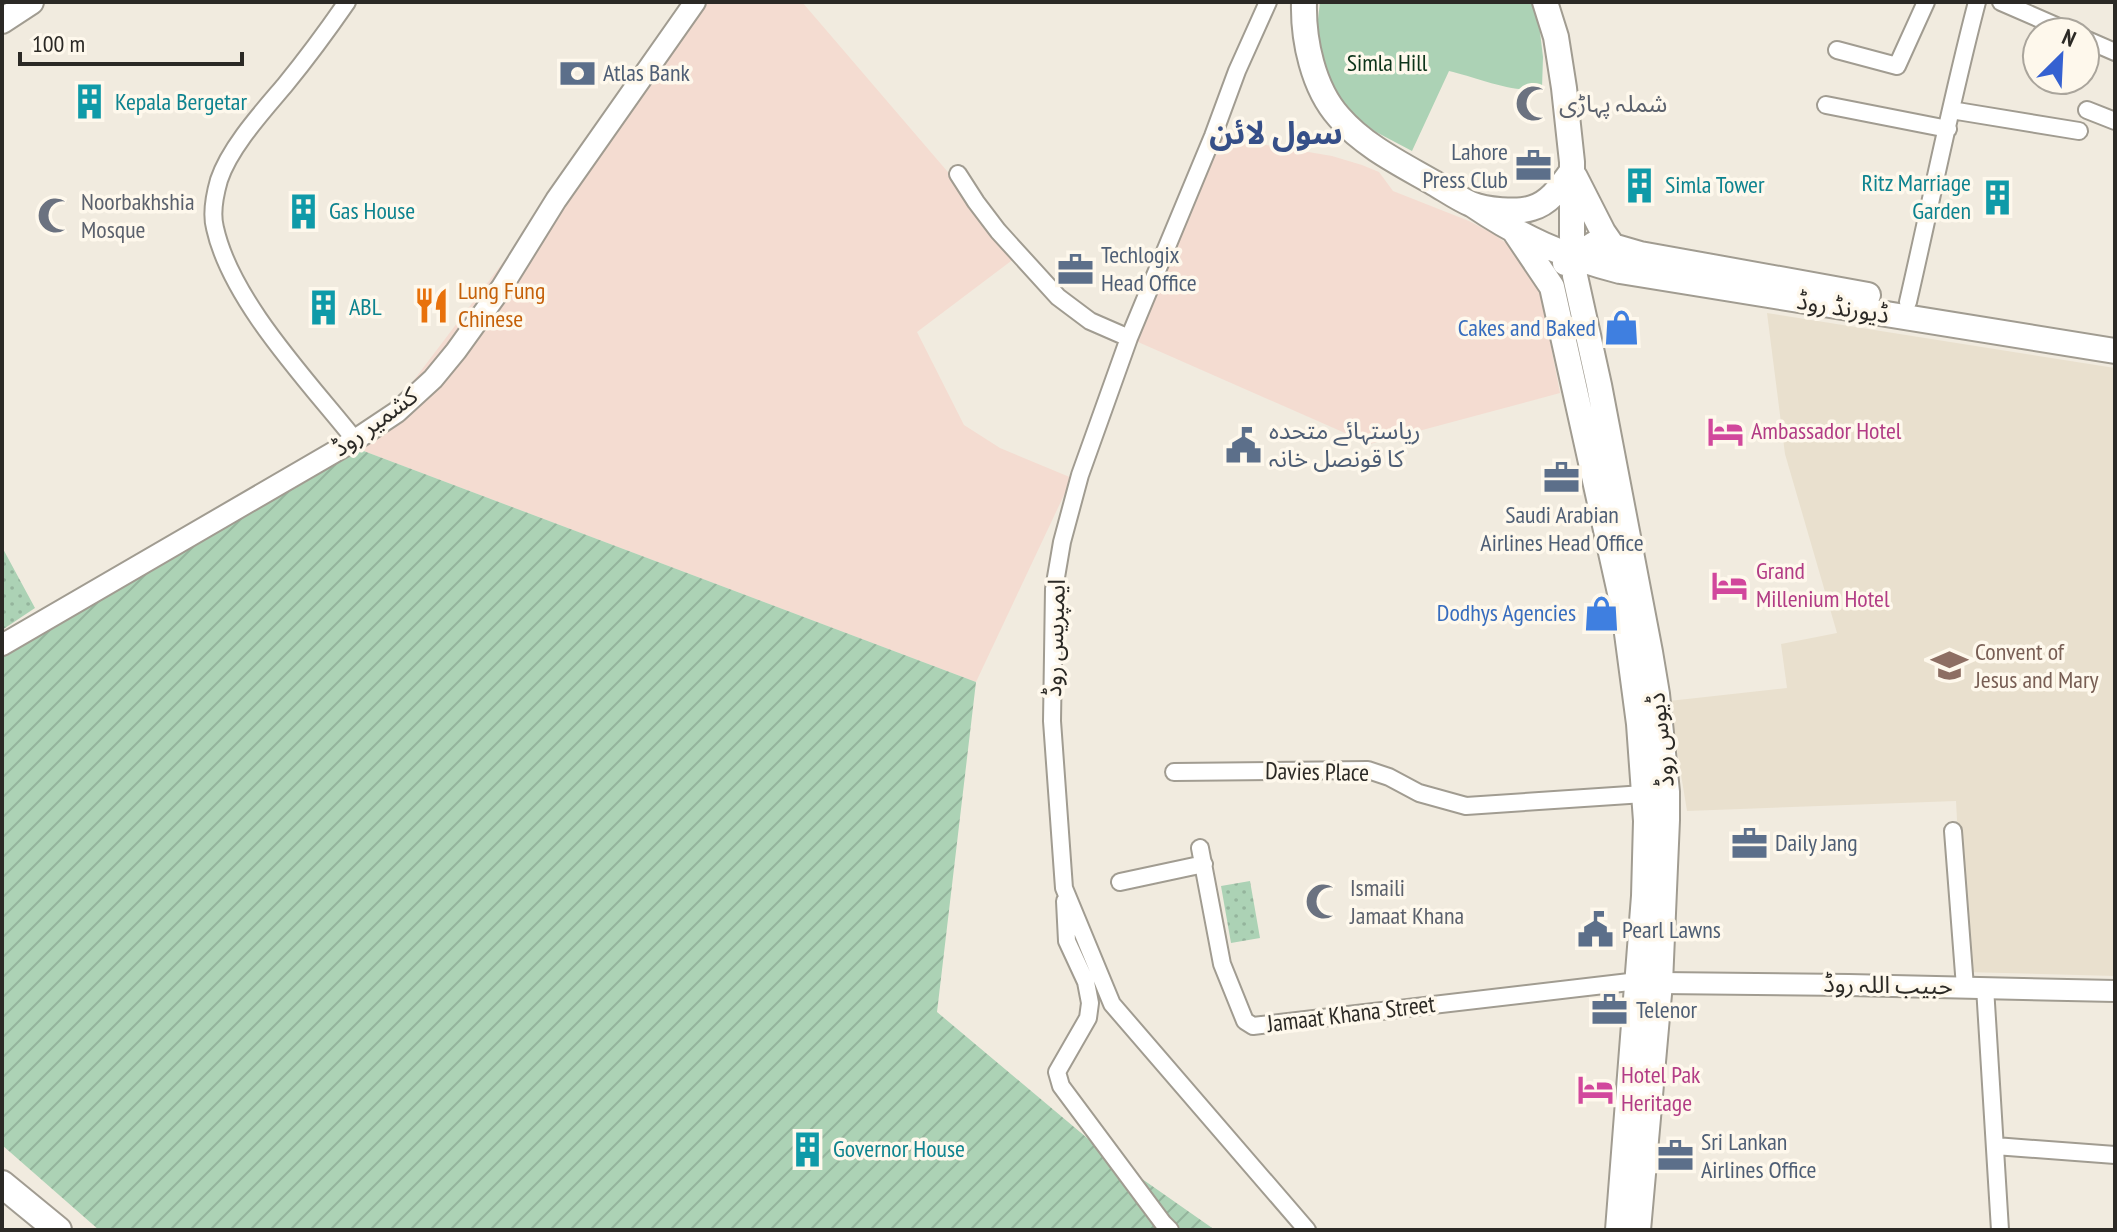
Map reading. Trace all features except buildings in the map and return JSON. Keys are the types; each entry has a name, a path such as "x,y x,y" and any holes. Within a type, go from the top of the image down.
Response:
{"main road":[{"path":"2,21 31,2"},
{"path":"1304,2 1306,39 1322,92 1338,116 1357,136 1379,151 1473,205 1510,210 1533,208 1549,199 1572,171"},
{"path":"1545,2 1556,37 1572,171 1612,245"},
{"name":"ڈیوس روڈ","path":"1572,171 1575,276 1602,400 1657,694 1667,792 1649,982 1618,1230"},
{"name":"ڈیورنڈ روڈ","path":"1473,205 1515,232 1573,257 1642,276 2115,351"},
{"name":"ڈیوس روڈ","path":"1515,232 1552,287 1624,611 1639,724 1646,821 1644,881 1649,982 1638,1230"},
{"path":"1552,287 1558,269 1573,257 1594,244 1612,245"},
{"name":"ڈیورنڈ روڈ","path":"1612,245 1640,254 2115,338"},
{"path":"2,1184 58,1230"}],"street":[{"path":"347,2 233,153 219,179 214,225 232,273 255,312 287,357 355,440"},
{"name":"کشمیر روڈ","path":"2,645 355,440 397,412 433,379 502,287 572,176 695,2"},
{"name":"ایمپریس روڈ","path":"1268,2 1129,338 1080,475 1056,574 1052,721 1064,888 1112,1004 1307,1230"},
{"path":"1837,50 1897,66 1926,2"},
{"path":"1908,302 1977,2"},
{"path":"2001,2 2033,16"},
{"path":"1826,105 1948,129"},
{"path":"1951,110 2079,131"},
{"path":"2087,110 2115,121"},
{"path":"958,174 998,231 1058,297 1090,321 1129,338"},
{"name":"Davies Place","path":"1174,772 1368,770 1419,793 1466,806 1644,794"},
{"path":"1953,831 1995,1146 2000,1230"},
{"name":"Jamaat Khana Street","path":"1120,882 1202,856 1222,964 1245,1021 1253,1026 1649,982"},
{"path":"1064,888 1067,941 1086,982 1090,1003 1088,1018 1057,1072 1061,1086 1164,1228"},
{"name":"حبیب اللہ روڈ","path":"1649,982 2115,991"},
{"path":"1995,1146 2115,1155"}],"shaded area":[{"path":"700,2 802,2 1019,255 917,332 964,425 1000,448 1072,478 976,682 361,450"},
{"path":"1213,136 1332,156 1362,165 1379,172 1393,191 1469,221 1523,255 1538,279 1560,393 1370,444 1129,338"},
{"name":"Convent of Jesus and Mary","path":"1767,313 2115,368 2115,976 1965,972 1956,801 1687,811 1669,701 1787,688 1781,644 1837,633 1785,454"}],"green space":[{"name":"Simla Hill","path":"1320,2 1533,2 1537,7 1543,57 1542,88 1508,87 1449,71 1412,151 1376,132 1344,109 1321,61 1317,28"},
{"name":"Governor House","path":"361,450 976,682 937,1012 1105,1153 1215,1230 99,1230 2,1145 2,656"},
{"path":"2,547 35,608 2,630"},
{"path":"1250,881 1260,938 1231,943 1221,886"}],"place":[{"name":"Atlas Bank","path":"577,73"},
{"name":"Kepala Bergetar","path":"89,102"},
{"name":"شملہ پہاڑی","path":"1533,104"},
{"name":"Lahore Press Club","path":"1534,166"},
{"name":"Simla Tower","path":"1639,185"},
{"name":"Ritz Marriage Garden","path":"1997,197"},
{"name":"Gas House","path":"303,211"},
{"name":"Noorbakhshia Mosque","path":"55,216"},
{"name":"Techlogix Head Office","path":"1075,269"},
{"name":"Lung Fung Chinese","path":"432,305"},
{"name":"ABL","path":"323,307"},
{"name":"Cakes and Baked","path":"1622,328"},
{"name":"Ambassador Hotel","path":"1725,431"},
{"name":"ریاستہائے متحدہ کا قونصل خانہ","path":"1243,445"},
{"name":"Saudi Arabian Airlines Head Office","path":"1562,478"},
{"name":"Grand Millenium Hotel","path":"1730,585"},
{"name":"Dodhys Agencies","path":"1602,613"},
{"name":"Convent of Jesus and Mary","path":"1949,666"},
{"name":"Daily Jang","path":"1749,843"},
{"name":"Ismaili Jamaat Khana","path":"1324,902"},
{"name":"Pearl Lawns","path":"1596,930"},
{"name":"Telenor","path":"1610,1010"},
{"name":"Hotel Pak Heritage","path":"1595,1089"},
{"name":"Governor House","path":"807,1149"},
{"name":"Sri Lankan Airlines Office","path":"1675,1156"}],"district":[{"name":"سول لائن","path":"1276,133"}]}
